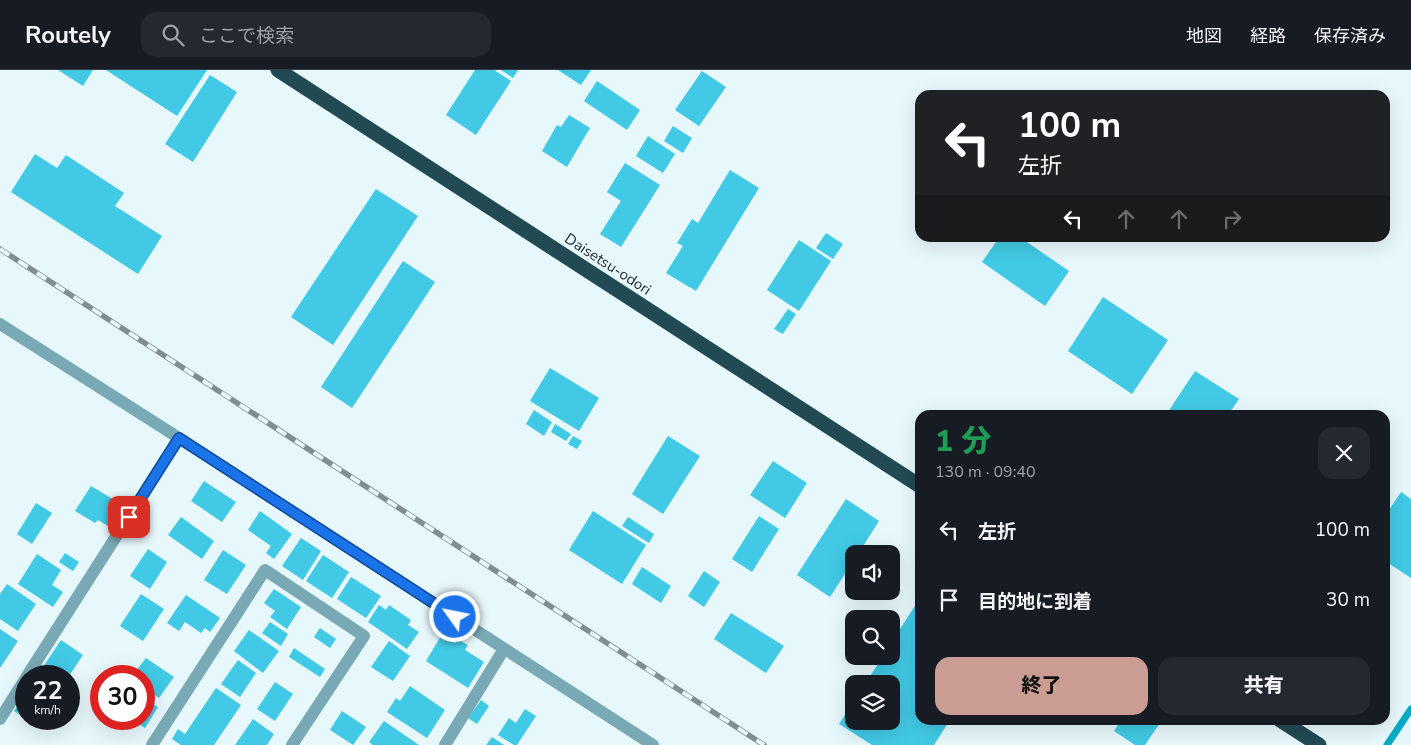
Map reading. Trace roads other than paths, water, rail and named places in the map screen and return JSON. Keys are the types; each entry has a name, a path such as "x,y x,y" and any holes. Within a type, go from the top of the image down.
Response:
{"highway":[{"name":"Daisetsu-odori","path":"278,70 915,483"},
{"path":"1288,725 1319,745"}],"street":[{"path":"0,324 653,745"},
{"path":"35,665 179,438"},
{"path":"152,745 265,570 364,636 292,745"},
{"path":"445,745 504,649"},
{"path":"0,719 15,696"}],"waterway":[{"path":"1387,745 1411,709"}],"railway":[{"path":"0,249 764,745"}]}
